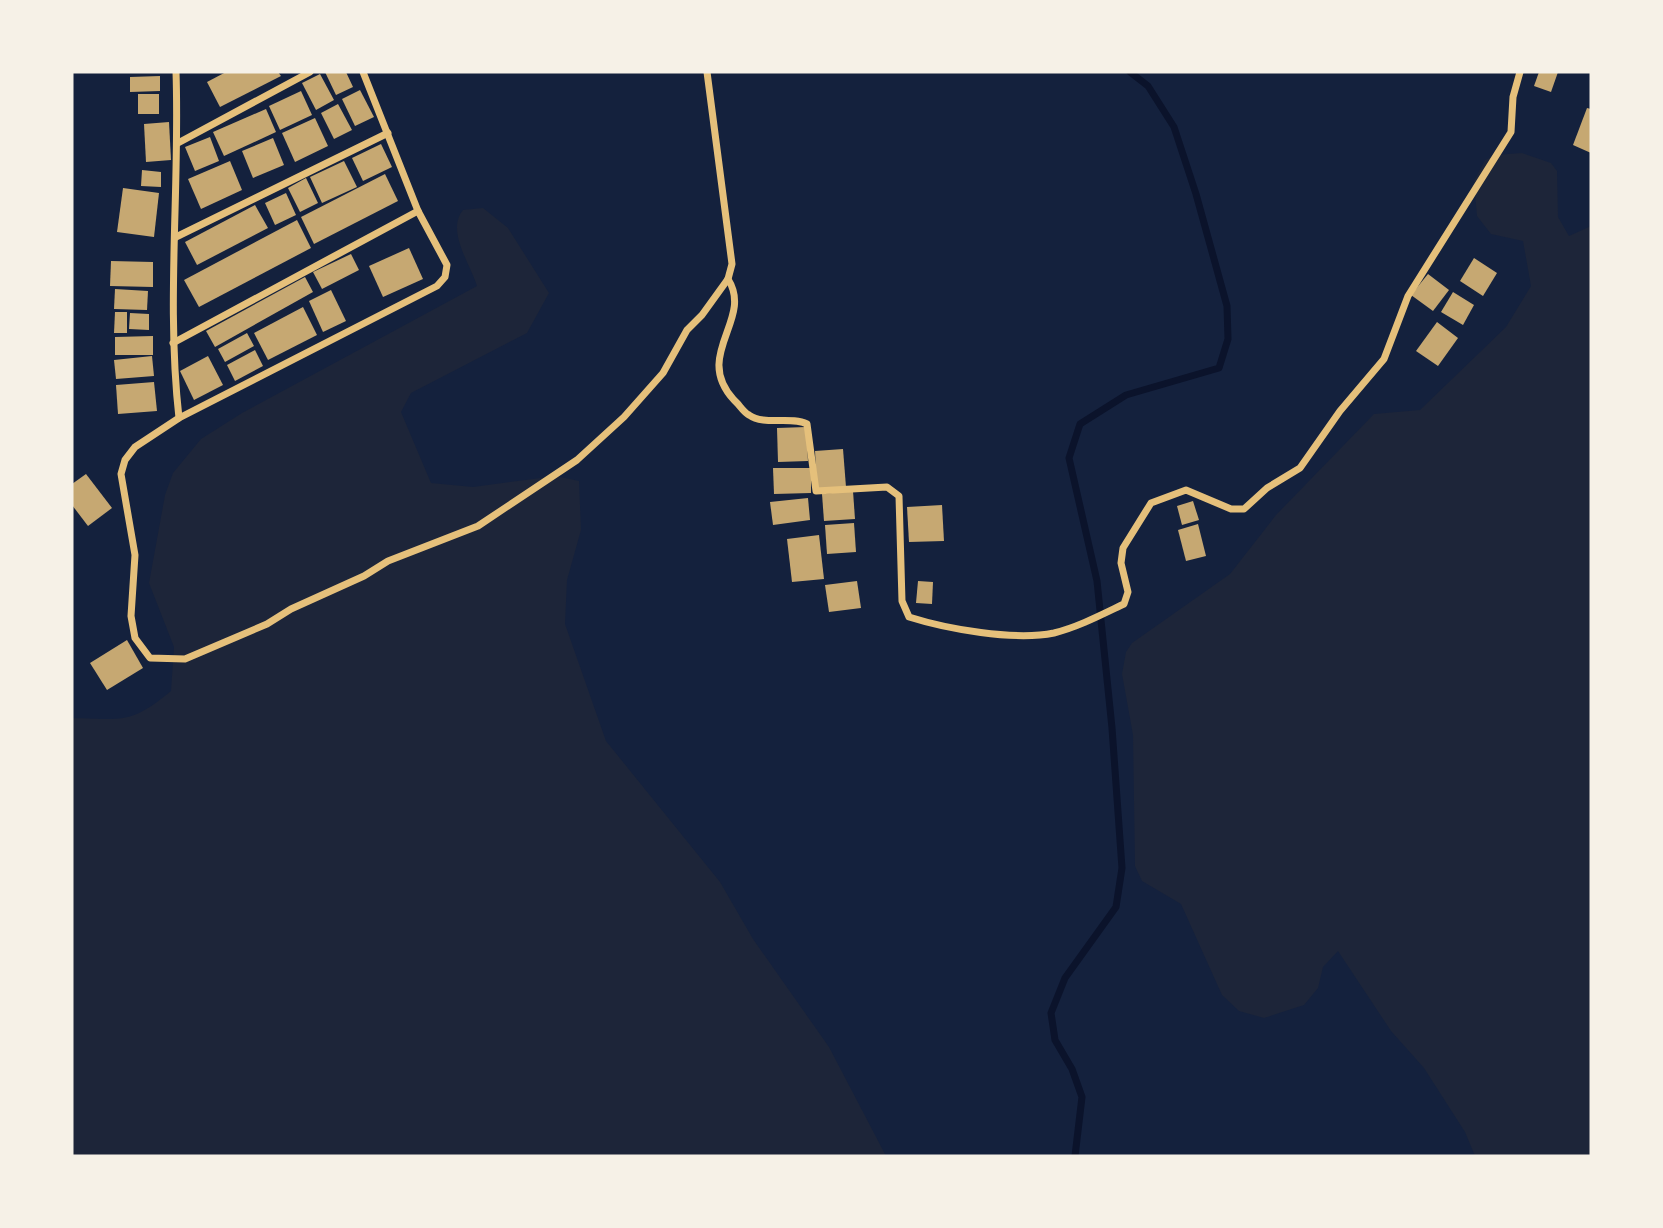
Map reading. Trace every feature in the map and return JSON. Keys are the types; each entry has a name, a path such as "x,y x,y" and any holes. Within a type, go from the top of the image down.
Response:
{"street":[{"path":"176,72 178,143 173,343 178,418"},
{"path":"178,143 310,72"},
{"path":"363,72 418,211 447,265 444,277 437,286 178,418 135,447 125,460 121,474 135,555 131,616 135,638 150,658 185,659 267,624 290,609 364,576 388,561 478,526 577,460 624,417 663,373 687,330 702,315 728,279 732,264 707,72"},
{"path":"728,279 734,289 736,304 720,348 720,380 751,417 807,424 816,491 887,487 899,496 902,601 909,617 1013,635 1056,632 1088,622 1124,604 1128,592 1121,556 1151,503 1186,490 1231,509 1244,509 1267,488 1300,468 1340,411 1379,367 1408,296 1511,132 1513,97 1520,72"},
{"path":"176,237 388,133"},
{"path":"173,343 418,211"}],"shaded area":[{"path":"1522,153 1551,163 1557,171 1558,217 1569,236 1591,226 1591,1156 1475,1156 1465,1132 1424,1068 1391,1031 1338,951 1323,967 1318,988 1304,1005 1264,1018 1239,1011 1222,995 1181,904 1142,881 1135,866 1133,735 1122,674 1126,652 1132,643 1230,574 1276,515 1374,414 1420,410 1506,327 1531,286 1523,241 1491,234 1477,216 1474,181 1485,160 1495,155"},
{"path":"483,208 508,228 549,293 527,333 411,393 401,412 431,483 473,487 556,476 579,481 581,530 567,580 565,624 606,741 720,882 753,939 829,1047 886,1156 72,1156 72,718 125,718 145,710 171,691 174,647 149,583 165,495 173,473 201,439 242,413 477,286 461,247 457,228 458,218 463,210"}],"building":[{"path":"226,72 278,72 281,76 220,107 207,82"},
{"path":"325,72 346,72 353,87 336,95"},
{"path":"1539,72 1558,72 1551,92 1534,86"},
{"path":"320,74 334,100 316,110 302,83"},
{"path":"160,76 160,91 130,92 130,77"},
{"path":"360,90 374,117 355,126 342,99"},
{"path":"301,91 312,115 280,130 269,106"},
{"path":"138,94 159,94 159,114 138,114"},
{"path":"338,104 352,130 334,139 321,113"},
{"path":"1587,108 1591,109 1591,153 1573,145"},
{"path":"266,109 276,132 224,156 213,132"},
{"path":"315,118 328,146 295,162 282,133"},
{"path":"169,122 171,160 146,162 144,124"},
{"path":"210,137 219,161 195,171 185,147"},
{"path":"273,138 284,165 253,178 242,151"},
{"path":"381,144 392,167 363,181 352,158"},
{"path":"230,161 242,190 201,209 188,179"},
{"path":"344,161 357,187 322,203 310,177"},
{"path":"142,170 161,172 161,187 141,186"},
{"path":"385,174 398,201 314,244 301,217"},
{"path":"306,178 318,203 300,212 288,188"},
{"path":"123,188 159,193 154,237 117,232"},
{"path":"286,193 296,215 275,225 265,203"},
{"path":"255,205 268,228 197,265 185,242"},
{"path":"297,220 311,248 199,307 184,280"},
{"path":"409,248 423,279 383,297 369,266"},
{"path":"351,254 359,270 322,289 313,272"},
{"path":"1474,258 1497,273 1483,296 1460,281"},
{"path":"111,261 153,262 153,287 110,286"},
{"path":"1428,274 1449,290 1433,311 1411,295"},
{"path":"305,277 313,292 215,347 206,331"},
{"path":"115,289 148,291 147,310 114,309"},
{"path":"331,290 346,321 323,332 309,301"},
{"path":"1453,292 1474,305 1463,325 1441,312"},
{"path":"303,307 317,335 268,360 254,333"},
{"path":"115,312 127,312 127,333 114,333"},
{"path":"130,313 149,314 149,330 129,329"},
{"path":"1437,322 1458,338 1438,366 1416,351"},
{"path":"247,333 254,346 225,362 218,349"},
{"path":"153,336 153,355 115,355 115,337"},
{"path":"255,350 263,366 235,381 227,365"},
{"path":"152,356 154,376 116,379 114,360"},
{"path":"208,356 223,385 194,400 180,371"},
{"path":"154,382 157,411 118,414 116,385"},
{"path":"806,427 808,461 778,462 777,428"},
{"path":"843,449 846,487 817,489 815,451"},
{"path":"773,468 811,468 811,493 774,494"},
{"path":"86,474 112,508 88,526 72,505 72,484"},
{"path":"853,491 855,519 824,521 822,494"},
{"path":"808,498 810,520 773,525 770,502"},
{"path":"1193,501 1199,520 1182,525 1177,506"},
{"path":"942,505 944,541 909,542 907,507"},
{"path":"854,523 856,552 827,554 825,525"},
{"path":"1198,524 1206,556 1186,561 1178,530"},
{"path":"819,535 824,579 792,582 787,539"},
{"path":"857,581 861,608 829,612 825,585"},
{"path":"918,581 933,582 932,604 916,603"},
{"path":"127,640 143,668 107,690 90,663"}],"waterway":[{"path":"1075,1156 1082,1097 1072,1069 1055,1040 1051,1013 1065,978 1116,907 1122,868 1112,728 1097,581 1069,458 1080,424 1126,395 1219,368 1228,339 1227,306 1174,127 1148,86 1130,72"}]}
